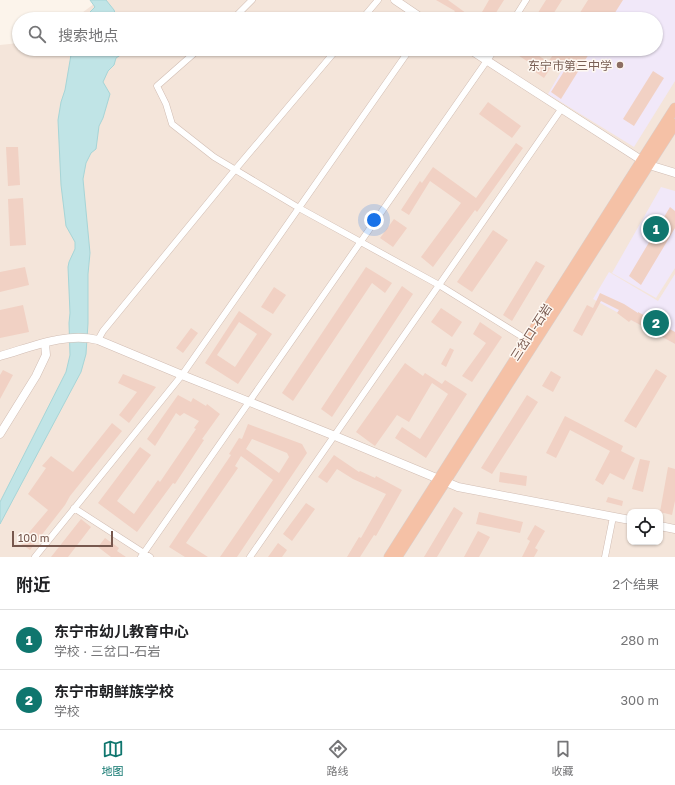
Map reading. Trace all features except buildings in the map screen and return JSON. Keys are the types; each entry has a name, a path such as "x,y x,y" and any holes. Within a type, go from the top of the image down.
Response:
{"highway":[{"name":"三岔口-石岩","path":"397,557 442,481 645,162 675,108"},
{"name":"三岔口-石岩","path":"645,162 675,124"},
{"name":"三岔口-石岩","path":"388,557 442,481"}],"street":[{"path":"240,12 252,0"},
{"path":"368,12 378,0"},
{"path":"395,0 413,12"},
{"path":"518,12 526,0"},
{"path":"191,56 157,86 166,104 172,124 234,171 439,285 530,342"},
{"path":"98,340 103,331 234,171 331,56"},
{"path":"35,557 182,375 405,56"},
{"path":"480,56 645,162 675,173"},
{"path":"142,555 491,56"},
{"path":"250,557 562,108"},
{"path":"0,356 65,338 89,338 98,340 458,487 627,520"},
{"path":"0,434 36,376 46,355 45,343"},
{"path":"74,508 142,555 150,557"},
{"path":"605,557 612,517"},
{"path":"663,527 675,529"}],"shaded area":[{"path":"99,0 675,0 675,557 0,557 0,45 12,44 12,56 663,56 663,12 83,12"},
{"name":"东宁市第三中学","path":"603,0 675,0 675,81 634,147 548,94 570,56 663,56 663,12 596,12"},
{"path":"661,187 675,191 675,268 656,298 612,273"},
{"path":"609,272 658,301 675,274 675,344 593,299"}],"water":[{"path":"90,0 106,0 115,12 90,12 95,7"},
{"path":"71,56 119,56 116,58 114,65 108,71 103,82 110,94 99,126 96,149 91,153 86,163 83,179 90,253 86,354 81,372 0,524 0,502 66,372 70,355 68,267 75,249 75,242 66,226 61,185 58,120"}],"place":[{"name":"东宁市第三中学","path":"620,65"},
{"name":"东宁市幼儿教育中心","path":"656,229"},
{"name":"东宁市朝鲜族学校","path":"656,323"}]}
